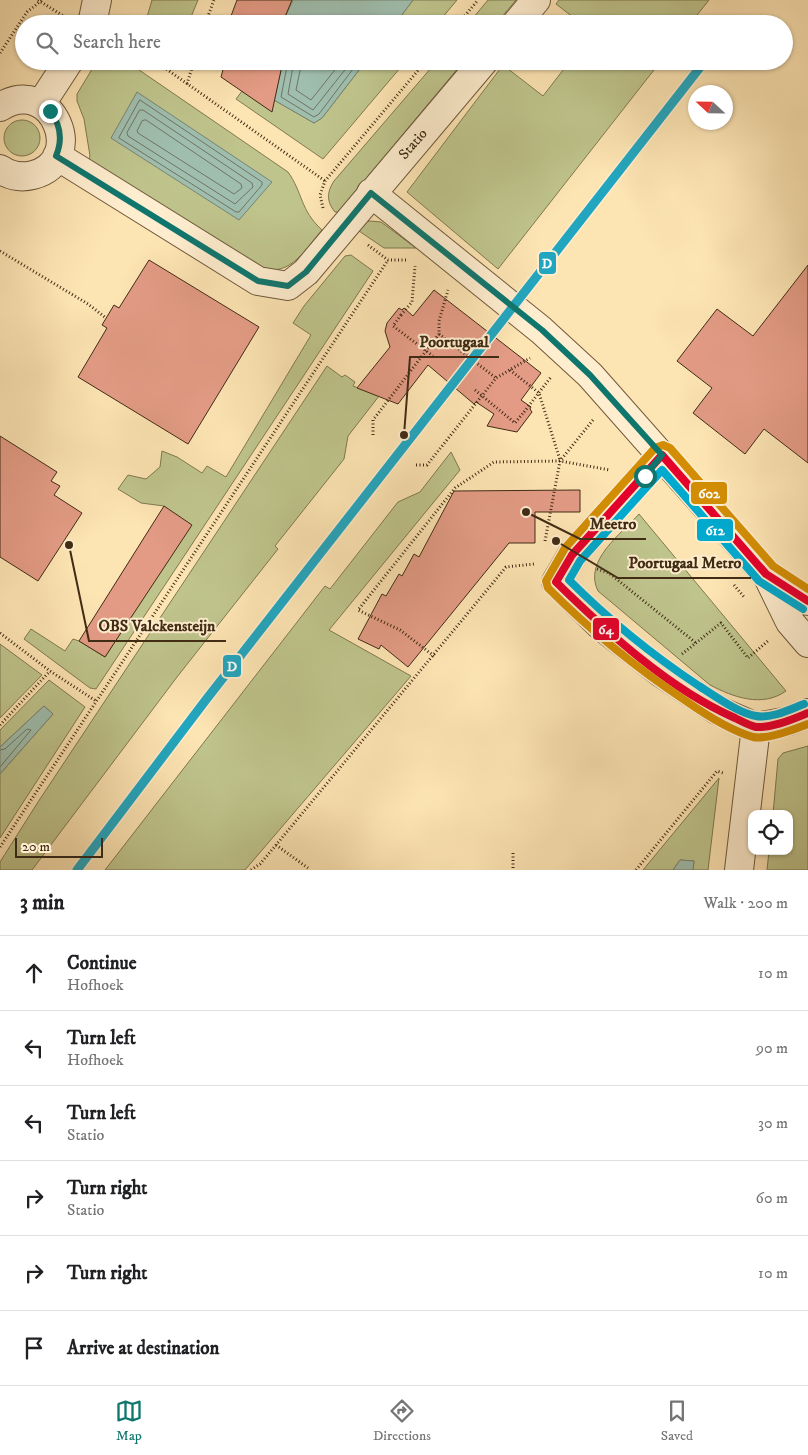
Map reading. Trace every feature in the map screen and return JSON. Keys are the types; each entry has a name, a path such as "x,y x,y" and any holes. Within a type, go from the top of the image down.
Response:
{"street":[{"path":"86,15 97,0"},
{"path":"524,15 536,0"},
{"path":"41,104 63,70"},
{"name":"Statio","path":"56,156 258,281 288,286 306,272 476,70"},
{"path":"0,107 10,101 21,100 41,104 50,111 60,127 60,147 56,156 45,170 36,174 19,176 1,171"},
{"path":"371,193 542,330 590,375 653,466 766,574 808,601"},
{"path":"653,466 572,555 556,582 600,625 660,672 717,710 756,727 789,721 808,713"},
{"path":"766,574 790,622 808,643"},
{"path":"739,870 756,727"}],"path":[{"path":"208,15 214,0"},
{"path":"466,15 478,0"},
{"path":"25,15 40,1 67,15"},
{"path":"0,53 15,30"},
{"path":"168,70 325,180"},
{"path":"188,84 192,70"},
{"path":"344,227 323,210 320,195 325,180 418,70"},
{"path":"0,251 88,304 106,318"},
{"path":"0,847 388,260"},
{"path":"415,260 412,302 393,326 433,356"},
{"path":"373,435 372,420 439,334 440,321 449,284"},
{"path":"439,334 496,378"},
{"path":"416,465 427,465 496,378 537,353"},
{"path":"510,370 539,393 560,461 544,544"},
{"path":"474,390 515,423 557,370"},
{"path":"560,461 595,418"},
{"path":"434,656 400,630 358,610 455,488 494,462 560,461 653,466"},
{"path":"251,870 260,864 276,846 506,567 540,563 565,567 584,565 609,573 696,643"},
{"path":"660,672 721,623 748,658 790,622"},
{"path":"0,634 50,671 96,701"},
{"path":"0,725 50,671"},
{"path":"636,870 717,771 749,782"},
{"path":"276,846 308,868"},
{"path":"513,853 513,870"}],"green space":[{"path":"152,0 198,0 192,15 148,15"},
{"path":"413,0 457,0 444,15 402,15"},
{"path":"488,0 516,0 504,15 476,15"},
{"path":"559,0 709,0 697,15 570,15 556,4"},
{"path":"92,70 139,70 288,172 310,215 322,230 304,252 290,265 273,270 263,268 88,162 90,156 84,119 77,101 77,94"},
{"path":"359,70 398,70 323,159 236,99 242,91 274,100 314,123 322,118"},
{"path":"429,70 456,70 338,212 335,212 330,204 328,196 334,181"},
{"path":"499,70 509,70 543,96 563,70 654,70 498,269 407,192"},
{"path":"22,120 35,125 40,138 35,151 22,156 9,151 4,138 9,125"},
{"path":"370,221 381,222 416,248 384,248 359,231 363,223"},
{"path":"351,255 373,271 96,689 90,688 24,639 31,629 65,651 73,639 105,657 146,593 164,506 141,503 118,489 128,475 146,479 160,467 162,451 177,457 202,473 207,466 226,477 311,335 293,323 304,306 345,256"},
{"path":"327,366 342,377 345,375 355,382 353,386 379,396 348,436 344,459 275,546 278,549 177,677 32,870 0,870 0,862 38,802"},
{"path":"451,452 460,470 329,630 411,676 245,870 105,870 325,586 330,589 398,502 420,492"},
{"path":"639,514 786,691 777,696 757,700 738,697 710,685 598,591 595,580 596,569 600,559 614,539"},
{"path":"0,644 42,675 0,718"},
{"path":"49,680 85,707 0,838 0,774 53,714 44,706 0,747 0,730"},
{"path":"808,746 808,870 767,870 769,855 793,855 793,810 773,810 778,759 783,753"},
{"path":"719,778 708,870 693,870 694,861 680,860 673,870 643,870"}],"water":[{"path":"293,0 413,0 402,15 286,15"},
{"path":"281,70 359,70 322,118 314,123 274,100"},
{"path":"137,92 272,182 239,220 111,138"},
{"path":"44,706 53,714 0,774 0,747"},
{"path":"680,860 694,861 693,870 673,870"}],"building":[{"path":"237,0 292,0 286,15 231,15"},
{"path":"223,70 281,70 272,112 221,77"},
{"path":"149,260 259,327 188,444 78,377 107,328 102,325 114,305 119,308"},
{"path":"808,265 808,463 764,429 745,454 693,413 712,388 677,361 717,309 753,336"},
{"path":"434,290 541,373 521,400 531,407 532,412 517,432 487,426 494,414 476,402 474,404 428,365 398,404 357,388 390,347 385,331 387,323 399,308 402,310 404,308 413,316"},
{"path":"0,436 57,472 51,481 60,486 54,495 82,513 38,581 0,557"},
{"path":"580,490 580,512 535,512 535,543 509,543 408,667 381,645 379,649 358,639 382,594 386,596 399,574 402,576 414,554 419,557 454,491"},
{"path":"164,506 192,525 105,657 79,641"}],"transit line":[{"name":"D","path":"77,870 205,701 698,70"},
{"name":"602","path":"808,589 773,566 670,448 663,445 655,448 565,548 546,581 548,588 614,648 667,688 718,722 744,734 759,738 781,734 808,724"},
{"name":"64","path":"662,455 572,555 556,582 640,658 686,692 710,706 756,727 776,725 808,713"},
{"name":"64","path":"662,455 766,574 808,601"},
{"name":"612","path":"803,609 759,581 662,470 580,561 569,580 615,623 664,662 734,708 762,717 781,713 804,704"}],"place":[{"name":"Poortugaal","path":"404,435"},
{"name":"Meetro","path":"526,512"},
{"name":"Poortugaal Metro","path":"556,541"},
{"name":"OBS Valckensteijn","path":"69,545"}],"route":[{"path":"50,111 60,127 60,147 56,156 258,281 288,286 306,272 371,193 542,330 590,375 662,455 645,476"}]}
